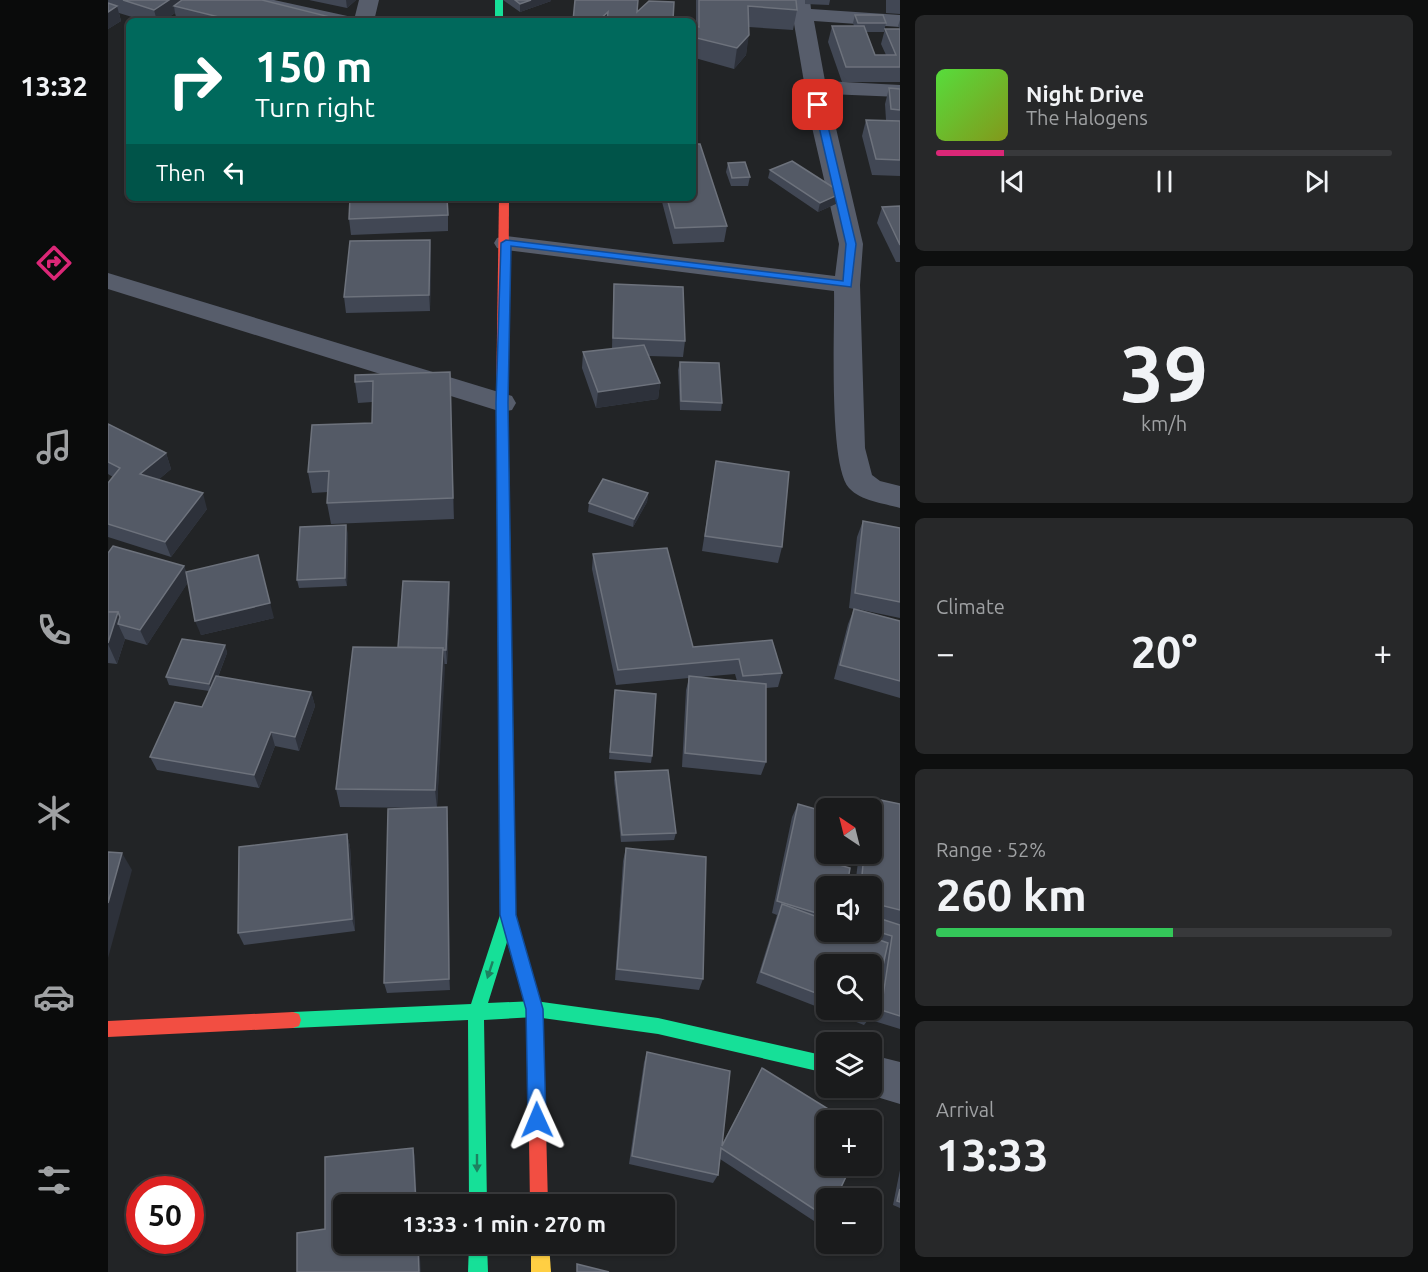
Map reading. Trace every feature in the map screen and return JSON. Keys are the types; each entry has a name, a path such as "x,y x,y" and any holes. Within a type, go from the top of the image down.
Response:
{"main road":[{"path":"499,0 499,18"},
{"path":"504,201 506,243 502,403 508,915 535,1009 539,1194"},
{"path":"478,1194 476,1014 508,915"},
{"path":"108,1029 476,1014 535,1009 658,1026 816,1063"},
{"path":"478,1254 478,1272"},
{"path":"540,1254 541,1272"}],"street":[{"path":"247,0 331,18"},
{"path":"365,18 369,0"},
{"path":"900,21 800,7 815,87 851,244 848,285 851,448 855,468 859,480 870,489 900,497"},
{"path":"815,87 900,91"},
{"path":"506,243 848,285"},
{"path":"108,281 502,403"},
{"path":"882,1078 900,1083"}],"building":[{"path":"123,0 169,0 154,10"},
{"path":"182,0 262,0 330,17 223,18 174,6"},
{"path":"515,0 531,0 520,4"},
{"path":"575,0 638,0 637,12 649,1 674,2 673,18 607,18 608,12 601,18 573,18"},
{"path":"699,0 796,0 797,10 748,6 749,35 737,48 696,39 696,26 699,27"},
{"path":"108,3 117,6 108,12"},
{"path":"855,15 883,15 886,23 858,23"},
{"path":"832,26 864,26 875,55 896,55 885,29 900,29 900,67 846,67"},
{"path":"889,88 900,89 900,110 891,109"},
{"path":"866,120 900,121 900,160 876,159"},
{"path":"696,144 700,144 727,226 675,228 668,201 696,201"},
{"path":"792,161 842,193 820,203 770,170"},
{"path":"745,162 750,177 732,178 728,163"},
{"path":"350,201 447,201 448,215 349,219"},
{"path":"900,206 900,245 882,207"},
{"path":"430,240 429,295 344,297 350,241"},
{"path":"614,284 683,287 685,341 613,338"},
{"path":"644,345 660,383 598,392 583,352"},
{"path":"680,362 719,363 722,403 681,401"},
{"path":"450,372 453,498 327,503 329,471 308,472 312,425 372,423 373,381 355,382 355,375"},
{"path":"108,424 166,453 140,474 203,493 165,542 108,524 108,483 120,468 108,462"},
{"path":"716,461 789,472 782,547 705,536"},
{"path":"603,479 648,493 634,519 589,503"},
{"path":"863,521 900,528 900,602 855,593"},
{"path":"346,525 345,578 297,580 300,527"},
{"path":"113,546 184,566 140,630 118,624 120,617 118,612 108,612 108,553"},
{"path":"667,548 693,647 772,640 782,673 743,676 739,659 618,670 593,554"},
{"path":"258,555 270,603 195,621 186,572"},
{"path":"403,581 449,582 446,650 443,648 398,647"},
{"path":"854,609 900,621 900,681 840,665"},
{"path":"108,612 118,612 108,643"},
{"path":"182,639 225,645 209,684 166,677"},
{"path":"353,647 443,648 435,790 336,789"},
{"path":"216,676 311,692 295,737 271,732 254,775 150,757 175,702 202,707"},
{"path":"689,676 766,684 766,762 685,753"},
{"path":"615,690 656,694 652,756 610,752"},
{"path":"668,770 676,833 622,835 615,772"},
{"path":"882,800 900,804 900,910 882,906 882,876 862,876 863,864 882,864"},
{"path":"798,804 816,809 816,864 836,864 850,868 849,876 816,876 816,913 777,901"},
{"path":"447,807 449,979 384,983 388,809"},
{"path":"347,834 352,919 238,933 239,847"},
{"path":"626,848 706,857 703,979 617,969"},
{"path":"108,852 122,853 108,903"},
{"path":"782,904 816,916 816,942 882,941 888,943 882,970 882,954 816,954 816,993 761,972"},
{"path":"882,919 900,925 900,1016 882,1010 892,936 882,933"},
{"path":"647,1052 730,1071 722,1146 762,1068 830,1110 816,1110 816,1176 846,1176 841,1188 816,1188 816,1210 721,1148 718,1175 632,1156"},
{"path":"413,1148 415,1194 333,1194 333,1254 418,1254 419,1272 297,1272 297,1233 325,1229 325,1157"},
{"path":"577,1264 609,1272 577,1272"}],"traffic: fast":[{"path":"499,0 499,18"},
{"path":"502,400 508,915 525,975"},
{"path":"478,1194 476,1014 508,915"},
{"path":"293,1020 535,1009 658,1026 816,1063"},
{"path":"478,1254 478,1272"}],"traffic: slow":[{"path":"540,1254 541,1272"}],"traffic: jam":[{"path":"502,400 504,201"},
{"path":"525,975 535,1009 539,1194"},
{"path":"108,1029 293,1020"}],"route":[{"path":"537,1120 535,1009 508,915 502,403 506,243 848,285 851,244 818,105"}]}
